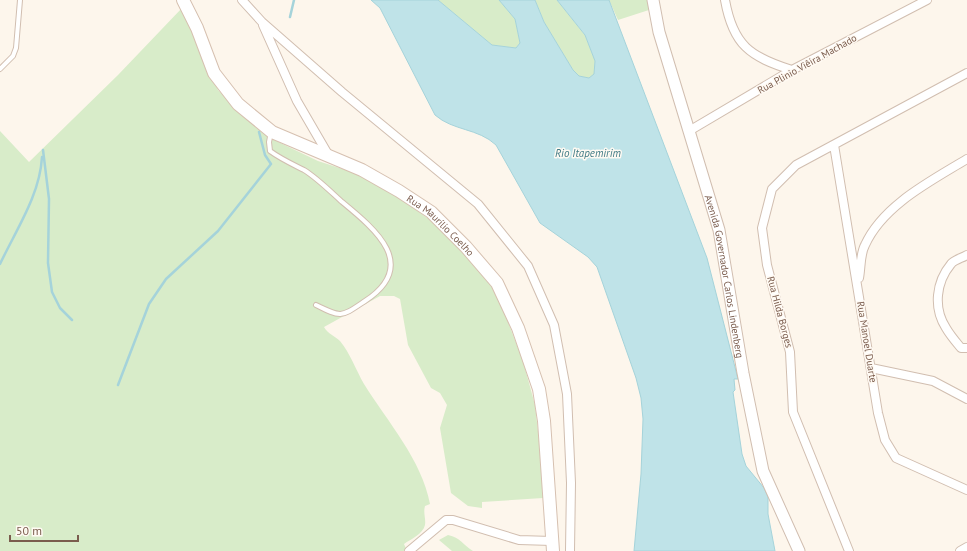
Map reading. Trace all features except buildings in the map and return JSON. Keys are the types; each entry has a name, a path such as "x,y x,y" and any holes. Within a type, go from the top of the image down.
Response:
{"main road":[{"name":"Rua Maurílio Coelho","path":"183,0 197,28 214,73 238,104 272,132 362,170 399,191 431,212 466,247 497,283 518,328 539,389 544,420 552,546"}],"street":[{"path":"242,0 262,22 342,92 478,204 528,266 554,325 568,394 571,483 570,551"},
{"name":"Avenida Governador Carlos Lindenberg","path":"653,0 659,32 719,230 743,373 763,471 799,551"},
{"path":"725,0 728,20 737,39 753,53 770,64 792,70"},
{"name":"Rua Plinio Viêira Machado","path":"689,131 792,70 928,0"},
{"path":"262,22 296,101 329,156"},
{"path":"834,145 967,73"},
{"name":"Rua Manoel Duarte","path":"834,145 878,413 885,440 896,458 967,490"},
{"name":"Rua Hilda Borges","path":"834,145 796,165 772,189 762,228 767,265 790,352 793,412 850,551"},
{"path":"858,285 864,246 884,216 914,193 967,159"},
{"path":"964,348 946,329 939,315 938,300 940,282 952,263 967,255"},
{"path":"871,368 933,381 967,399"},
{"path":"409,551 446,520 453,520 519,540 552,546"},
{"path":"960,551 967,547"}],"lane":[{"path":"0,69 13,56 16,48 20,0"},
{"path":"272,132 269,142 270,151 283,161 305,170 360,217 385,244 389,252 390,268 385,285 377,293 347,314 334,314 316,305"}],"green space":[{"path":"438,0 499,0 515,19 520,43 516,48 492,45"},
{"path":"535,0 557,0 585,35 595,61 594,74 589,78 579,76 573,70 544,22"},
{"path":"609,0 651,0 652,9 618,20"},
{"path":"182,8 192,27 218,90 250,122 272,139 318,161 361,175 383,187 436,224 487,278 496,291 523,361 535,405 544,484 543,498 482,502 482,508 468,506 451,493 440,428 447,405 440,393 431,388 408,345 400,299 394,296 380,296 324,327 340,341 347,351 364,384 412,456 426,488 430,504 425,506 425,525 419,534 404,544 407,551 0,551 0,131 29,162 118,75"},
{"path":"448,535 459,540 473,551 452,551 439,540"}],"water":[{"name":"Rio Itapemirim","path":"371,0 438,0 492,45 516,48 520,43 515,19 499,0 535,0 544,22 573,70 579,76 589,78 594,74 595,61 585,35 557,0 609,0 707,258 738,379 734,379 735,390 733,392 742,454 746,466 764,488 768,497 768,514 775,551 634,551 641,474 643,419 641,398 636,378 597,267 588,257 540,223 496,145 481,135 450,124 435,115 380,8"}],"waterway":[{"path":"290,17 294,0"},
{"path":"118,385 149,304 166,279 218,231 271,164 265,155 259,132"},
{"path":"43,150 49,199 48,263 52,292 60,308 72,320"},
{"path":"0,264 32,199 37,185 42,157"}]}
